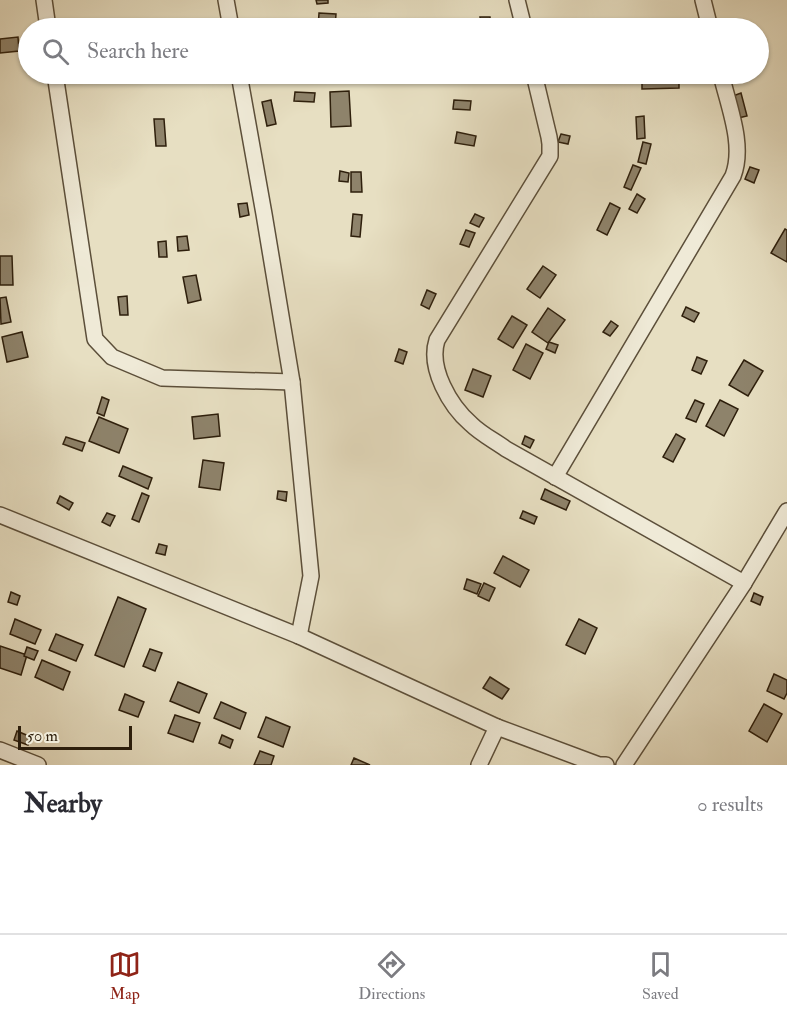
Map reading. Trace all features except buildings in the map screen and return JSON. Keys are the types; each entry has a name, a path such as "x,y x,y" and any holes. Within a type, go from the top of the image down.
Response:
{"street":[{"path":"44,0 47,18"},
{"path":"226,0 229,18"},
{"path":"517,0 522,18"},
{"path":"703,0 708,18"},
{"path":"57,84 95,339 112,357 162,378 292,382"},
{"path":"241,84 292,382 311,576 299,636"},
{"path":"536,84 549,137 550,156 437,340 434,352 441,382 460,414 506,449 744,583"},
{"path":"555,477 733,176 737,160 736,135 723,84"},
{"path":"624,765 744,583 787,511"},
{"path":"0,515 299,636 497,727 599,765 606,765"},
{"path":"479,765 497,727"},
{"path":"0,750 38,765"}]}
